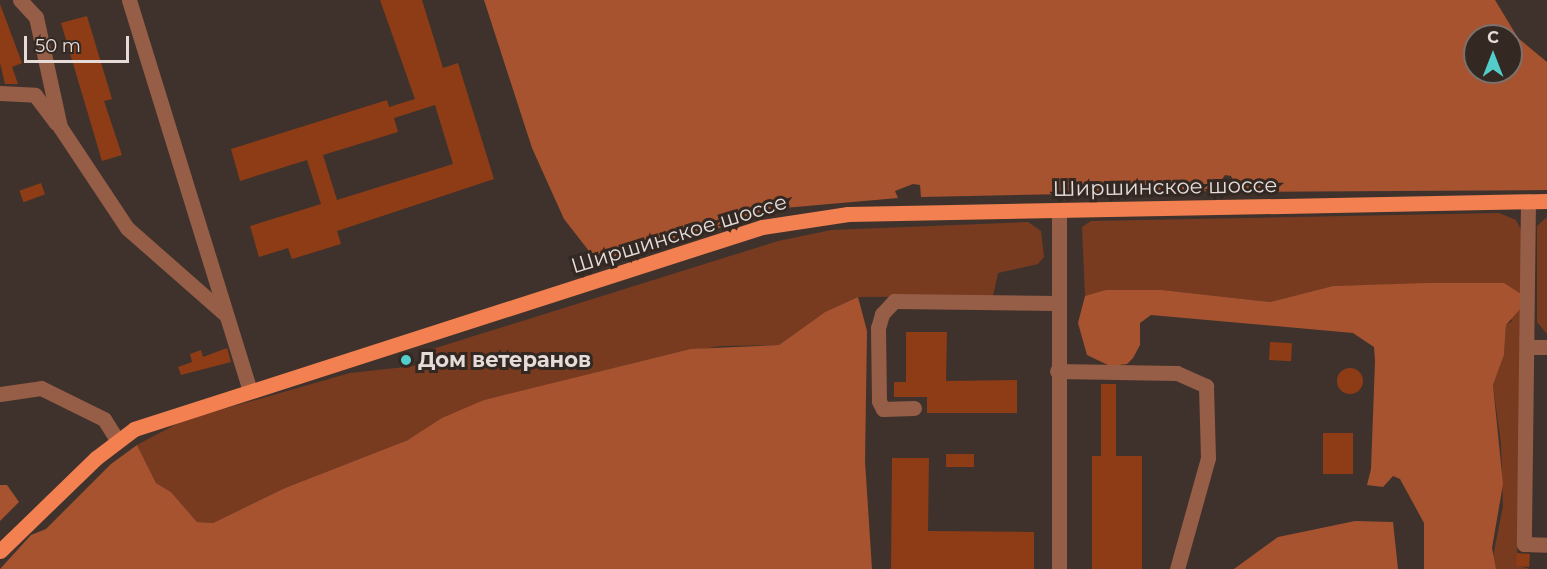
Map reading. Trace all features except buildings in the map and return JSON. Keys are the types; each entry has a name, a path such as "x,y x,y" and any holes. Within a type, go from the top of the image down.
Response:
{"main road":[{"name":"Ширшинское шоссе","path":"0,550 117,440 163,417 762,227 848,214 1547,201"}],"lane":[{"path":"20,0 36,17 60,128"},
{"path":"129,0 250,391"},
{"path":"0,93 35,95 127,228 226,315"},
{"path":"1528,201 1524,544 1547,545"},
{"path":"1059,210 1056,303 1059,569"},
{"path":"914,408 883,410 879,401 878,328 882,314 894,301 1056,303"},
{"path":"1528,347 1547,347"},
{"path":"1057,371 1177,373 1206,386 1208,458 1178,569"},
{"path":"0,394 41,388 104,419 117,440"}],"shaded area":[{"path":"484,0 1495,0 1510,24 1463,24 1463,84 1523,84 1523,42 1547,62 1547,190 1238,192 1231,176 1225,175 1214,191 921,197 920,185 913,184 895,191 898,198 784,208 618,259 596,260 564,219 532,148"},
{"path":"1499,213 1516,220 1523,234 1517,565 1530,569 1496,569 1492,562 1503,506 1501,444 1493,385 1504,355 1506,325 1512,321 1497,283 1333,286 1270,302 1162,290 1085,296 1082,227 1091,221"},
{"path":"1547,217 1547,334 1537,322 1537,226"},
{"path":"1028,222 1041,231 1044,257 1038,264 998,273 993,296 858,297 825,312 779,345 721,346 676,353 484,400 408,440 285,488 213,523 197,522 171,492 156,483 137,445 182,421 350,373 414,366 426,351 778,241 831,230"},
{"path":"1504,283 1521,294 1521,308 1506,325 1504,355 1493,385 1503,484 1492,548 1496,569 1424,569 1424,523 1400,479 1393,476 1383,487 1367,485 1371,469 1374,347 1353,333 1151,315 1140,323 1140,345 1133,358 1127,364 1110,366 1087,355 1078,323 1085,296 1106,290 1162,290 1270,302 1333,286"},
{"path":"858,297 867,331 865,461 872,569 0,569 31,535 46,529 111,464 137,445 156,483 171,492 197,522 213,523 285,488 408,440 442,418 484,400 691,349 779,345 825,312"},
{"path":"0,485 7,485 19,502 0,521"},
{"path":"1355,521 1393,522 1398,569 1234,569 1278,537"}],"place":[{"name":"Дом ветеранов","path":"406,360"}]}
